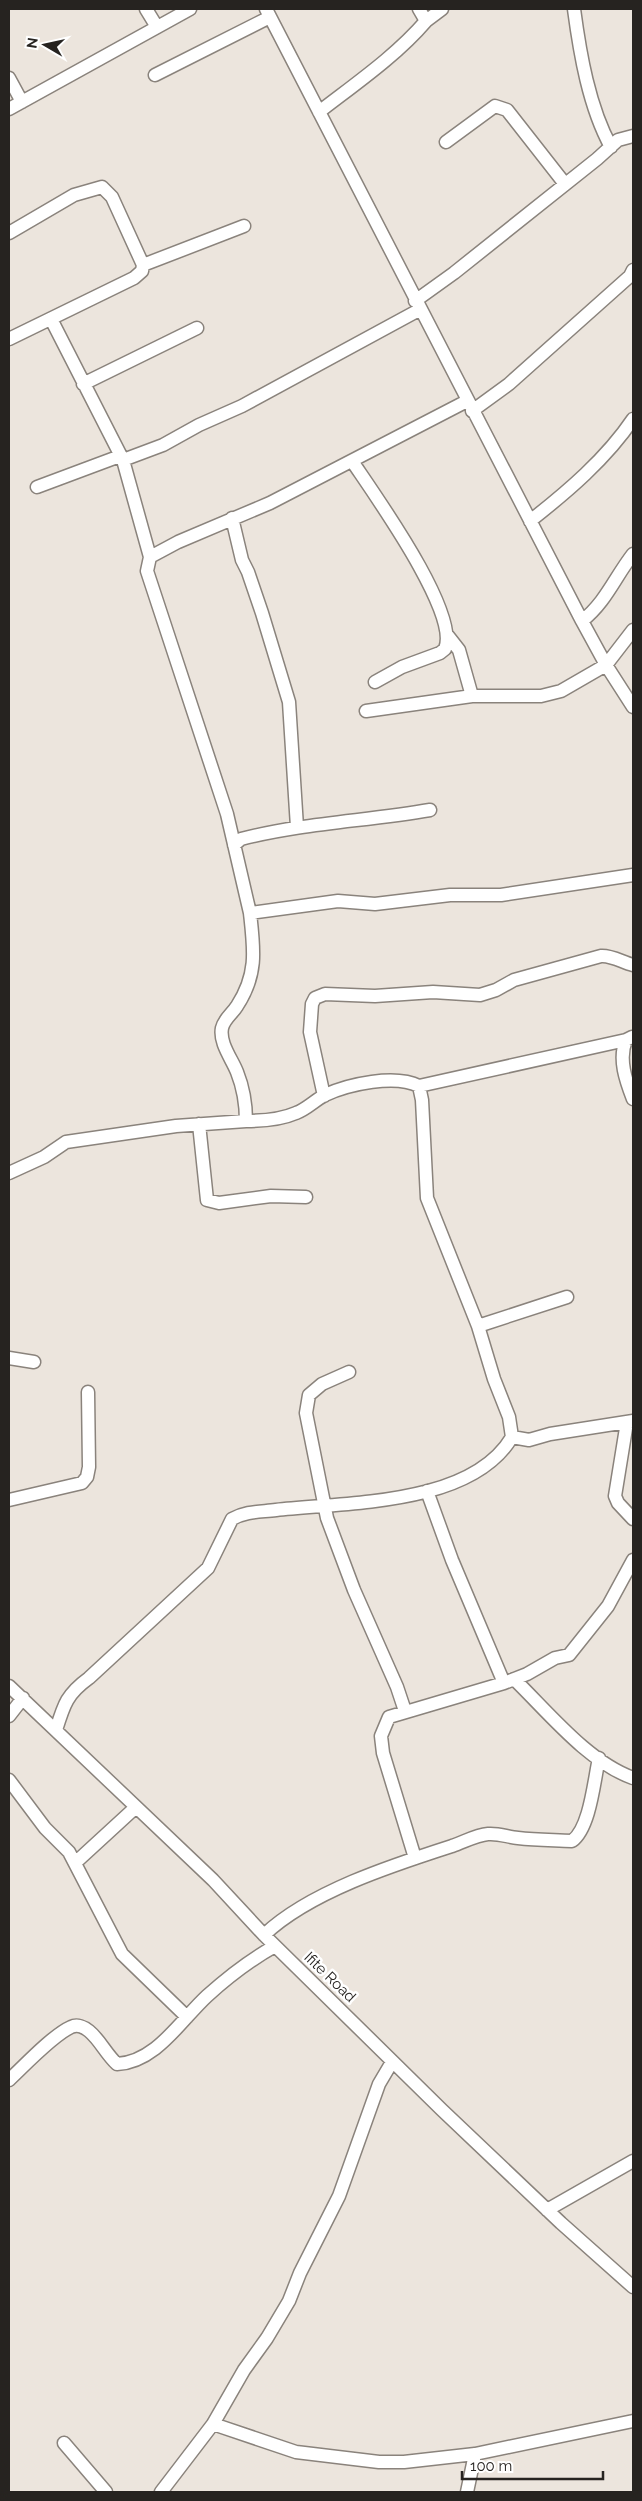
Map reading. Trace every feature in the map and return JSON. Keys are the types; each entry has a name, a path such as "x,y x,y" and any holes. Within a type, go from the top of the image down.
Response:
{"street":[{"path":"146,9 157,27"},
{"path":"9,109 190,9"},
{"path":"419,9 426,21"},
{"path":"319,112 368,74 426,21 442,9"},
{"path":"574,9 591,93 602,132 611,147"},
{"path":"155,76 268,13 417,306 582,621 606,666 633,707"},
{"path":"9,78 22,102"},
{"path":"446,142 494,106 500,107 507,110 565,184"},
{"path":"37,487 163,445 199,425 242,406 417,306 454,273 618,140 633,136"},
{"path":"9,233 74,195 102,187 112,197 144,265 142,271 134,278 51,320 10,336"},
{"path":"144,265 244,226"},
{"path":"150,557 162,549 270,502 469,406 509,384 632,274"},
{"path":"51,320 121,458 150,557 147,571 193,704 234,844 250,913 254,964 237,1006 227,1018 222,1029 224,1043 237,1072 246,1109 246,1121"},
{"path":"83,384 197,328"},
{"path":"530,521 559,498 594,465 623,434 633,420"},
{"path":"352,461 423,571 439,607 448,636 459,650 472,696"},
{"path":"232,518 242,560 262,613 289,702 297,827"},
{"path":"582,621 595,611 609,594 633,554"},
{"path":"375,682 402,667 440,653 446,649 448,636"},
{"path":"366,711 472,696 541,696 561,692 606,666 631,636"},
{"path":"234,844 241,839 297,827 392,817 430,810"},
{"path":"250,913 338,901 375,904 450,895 501,895 633,875"},
{"path":"324,1096 310,1032 312,1004 315,998 325,994 375,996 433,992 480,995 496,990 514,980 600,956 608,955 617,961 633,965"},
{"path":"9,1172 44,1157 66,1142 199,1124 266,1121 294,1114 324,1096 384,1081 410,1081 419,1086 630,1038"},
{"path":"630,1038 623,1048 622,1062 633,1099"},
{"path":"56,1730 67,1698 73,1690 208,1568 232,1520 254,1512 352,1505 454,1484 472,1474 500,1452 512,1437 509,1417 494,1379 478,1326 427,1198 422,1100 419,1086"},
{"path":"199,1124 207,1200 219,1203 272,1196 306,1197"},
{"path":"478,1326 567,1297"},
{"path":"9,1358 34,1362"},
{"path":"349,1372 322,1384 309,1395 306,1405 316,1468 324,1494 324,1506 354,1590 385,1656 405,1711"},
{"path":"9,1500 82,1483 87,1477 89,1467 88,1392"},
{"path":"512,1437 530,1440 550,1434 630,1422 616,1496 618,1503 633,1519"},
{"path":"427,1491 458,1576 509,1681 599,1758 621,1774 633,1778"},
{"path":"415,1858 402,1820 381,1744 381,1736 389,1717 509,1681 549,1661 568,1655 574,1651 608,1606 633,1560"},
{"name":"Ifite Road","path":"9,1686 213,1880 264,1935 392,2062 547,2210 633,2287"},
{"path":"9,1716 23,1698"},
{"path":"264,1935 280,1920 318,1897 415,1858 478,1836 491,1834 517,1838 572,1841 579,1836 586,1820 599,1758"},
{"path":"9,1780 45,1828 69,1852 82,1882 122,1954 187,2017"},
{"path":"75,1863 136,1807"},
{"path":"9,2080 27,2062 71,2027 77,2025 89,2031 117,2064 130,2063 153,2051 234,1973 275,1946"},
{"path":"161,2492 213,2424 244,2370 267,2338 289,2301 300,2273 339,2196 379,2084 392,2062"},
{"path":"547,2210 633,2160"},
{"path":"213,2424 296,2452 396,2462 475,2454 633,2421"},
{"path":"64,2443 106,2492"},
{"path":"467,2492 475,2454"}]}
